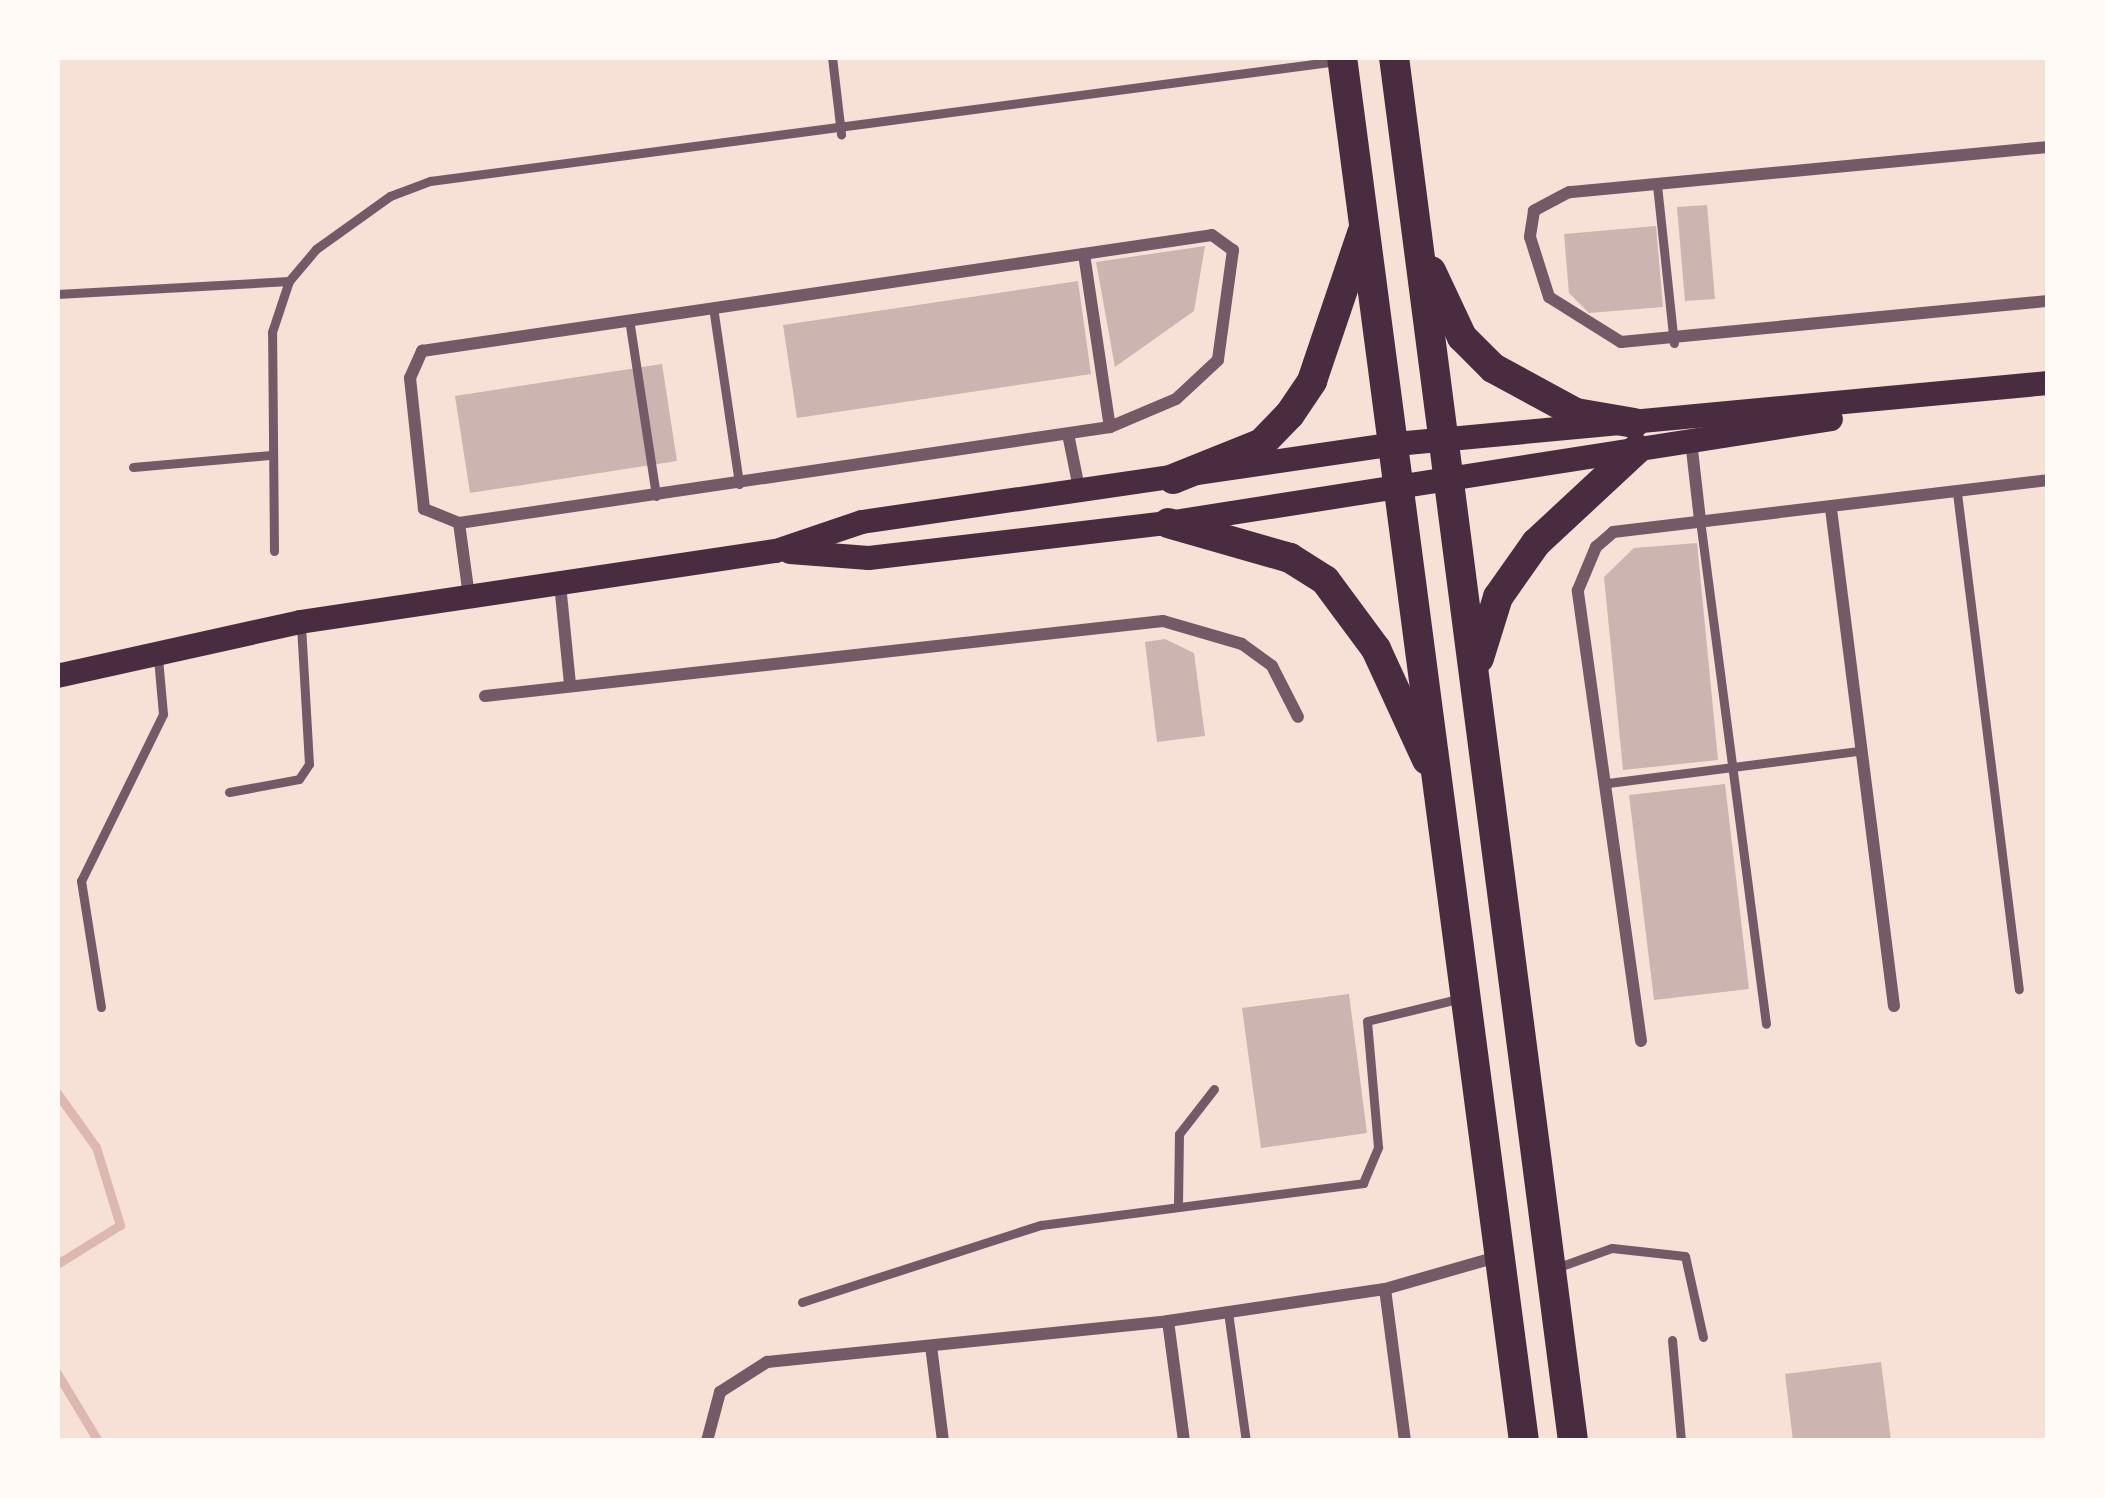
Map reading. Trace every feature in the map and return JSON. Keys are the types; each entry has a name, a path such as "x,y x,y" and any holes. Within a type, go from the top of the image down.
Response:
{"highway":[{"path":"1394,57 1411,221 1444,439 1573,1441"},
{"path":"1342,59 1524,1441"},
{"path":"1411,221 1462,337 1493,368 1576,412 1636,436 1567,508 1498,597 1475,688"},
{"path":"1173,479 1262,443 1289,415 1331,334 1364,227"},
{"path":"1168,523 1290,558 1324,580 1376,649 1439,788"}],"main road":[{"path":"776,551 869,558 1168,523 1447,475 1636,436 2048,383"},
{"path":"57,676 300,622 776,551 862,522 1080,495 1444,439 1636,436 1691,441 2048,383"}],"street":[{"path":"2048,147 1546,199 1530,237 1538,275 1570,318 1621,342 1674,343 2048,301"},
{"path":"1218,235 1233,250 1218,360 1177,399 1110,427 458,524 432,515 419,492 415,357 629,319 1084,254 1218,235"},
{"path":"1084,254 1110,427"},
{"path":"1068,434 1080,495"},
{"path":"1691,441 1700,520"},
{"path":"1641,1041 1578,590 1584,568 1613,532 2048,480"},
{"path":"1832,509 1894,1006"},
{"path":"458,524 469,596"},
{"path":"560,584 570,684"},
{"path":"484,697 1163,621 1242,644 1271,666 1298,717"},
{"path":"706,1441 720,1392 738,1374 1385,1289 1500,1256"},
{"path":"1385,1289 1405,1441"},
{"path":"1168,1321 1184,1441"},
{"path":"932,1346 943,1441"}],"lane":[{"path":"832,57 841,134"},
{"path":"274,550 272,332 289,281 346,222 430,181 841,134 1342,59"},
{"path":"1657,185 1674,343"},
{"path":"57,294 289,281"},
{"path":"713,307 739,484"},
{"path":"629,319 656,496"},
{"path":"133,467 271,455"},
{"path":"1957,493 2020,989"},
{"path":"1700,520 1766,1024"},
{"path":"229,792 299,779 309,764 300,622"},
{"path":"101,1007 81,881 163,714 157,652"},
{"path":"1608,783 1859,751"},
{"path":"802,1301 997,1235 1178,1205 1363,1183 1378,1147 1367,1021 1466,997"},
{"path":"1178,1205 1179,1134 1214,1089"},
{"path":"1551,1270 1612,1248 1685,1256 1703,1337"},
{"path":"1228,1312 1246,1441"},
{"path":"1672,1340 1681,1441"}],"building":[{"path":"1707,205 1715,299 1685,301 1677,207"},
{"path":"1656,226 1663,307 1589,313 1569,293 1564,234"},
{"path":"1205,246 1194,311 1115,367 1096,262"},
{"path":"1078,281 1091,374 797,418 783,325"},
{"path":"662,364 677,461 470,493 455,396"},
{"path":"1697,543 1718,760 1623,770 1604,577 1634,548"},
{"path":"1165,639 1194,653 1205,736 1157,742 1145,642"},
{"path":"1725,784 1749,989 1654,1000 1629,795"},
{"path":"1349,994 1367,1133 1261,1148 1242,1008"},
{"path":"1881,1362 1891,1441 1793,1441 1785,1374"}],"waterway":[{"path":"57,1093 96,1147 120,1225 57,1264"},
{"path":"57,1373 98,1441"}]}
